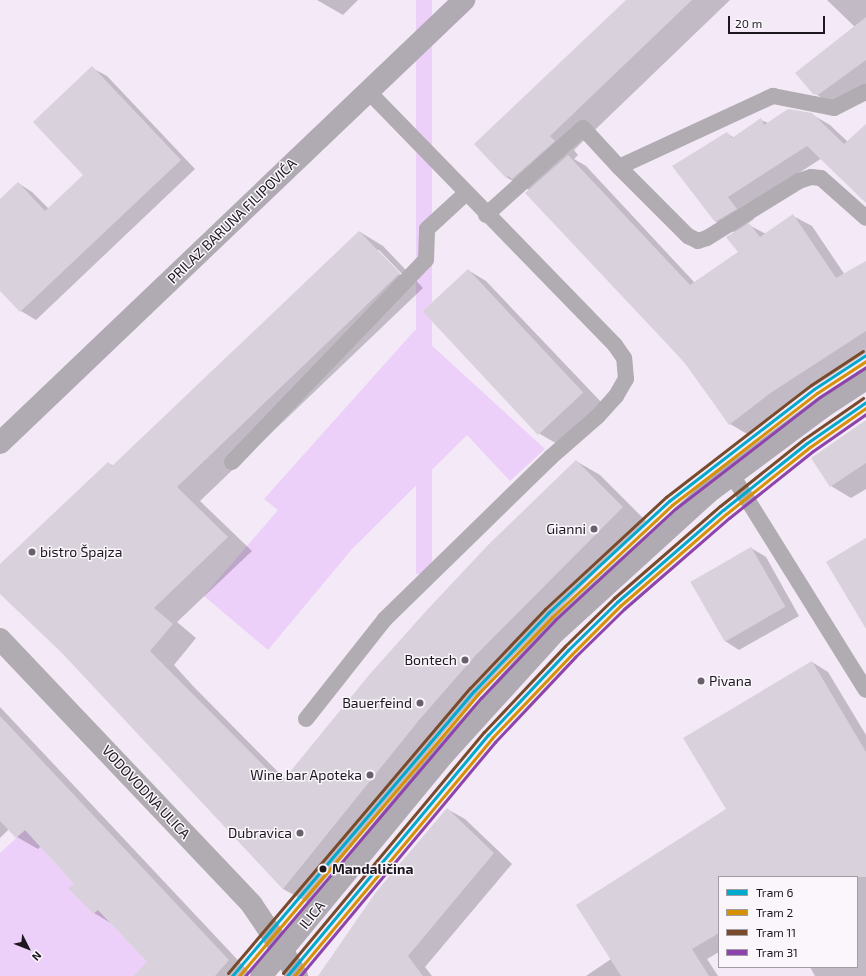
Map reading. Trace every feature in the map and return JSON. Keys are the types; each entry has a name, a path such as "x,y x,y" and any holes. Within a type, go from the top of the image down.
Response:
{"main road":[{"name":"PRILAZ BARUNA FILIPOVIĆA","path":"0,442 464,0"},
{"name":"ILICA","path":"261,976 444,754 535,652 655,539 732,474 823,407 866,378"},
{"path":"283,951 297,976"}],"street":[{"name":"VODOVODNA ULICA","path":"0,639 252,905 283,951"}],"lane":[{"path":"306,719 385,619 551,457 598,416 616,396 626,379 624,358 615,345 368,91"},
{"path":"619,167 773,96 834,108 866,92"},
{"path":"486,214 582,128 688,236 698,241 707,238 799,181 812,177 821,178 866,218"},
{"path":"232,462 426,260 427,229 466,193"},
{"path":"732,474 866,690"}],"shaded area":[{"path":"416,0 432,0 432,574 416,574"},
{"path":"415,330 545,449 510,481 467,435 352,549 268,650 204,596 278,510 264,499"},
{"path":"25,830 74,884 69,888 93,914 98,910 147,962 133,976 0,976 0,853"}],"building":[{"path":"626,0 692,0 550,136 555,141 512,179 508,176 506,178 474,144"},
{"path":"866,17 866,60 818,95 813,94 795,73"},
{"path":"92,66 181,160 20,312 0,291 0,199 18,182 45,211 83,175 33,122"},
{"path":"788,109 812,113 844,144 866,124 866,203 807,146 728,197 737,209 715,222 672,166 727,132 732,138 761,118 764,125"},
{"path":"568,155 690,285 738,252 726,237 749,223 760,237 793,214 836,278 866,261 866,331 769,394 729,425 685,363 525,193"},
{"path":"359,231 400,273 177,487 228,537 154,608 173,624 150,651 281,783 369,675 427,610 489,544 576,460 623,507 475,656 420,719 283,889 61,652 0,594 0,564 108,462 112,466"},
{"path":"468,269 583,393 538,435 423,311"},
{"path":"866,420 866,463 830,487 811,458"},
{"path":"866,538 866,629 826,562"},
{"path":"751,547 786,607 725,642 690,582"},
{"path":"812,661 866,752 866,877 718,876 718,934 692,949 709,976 621,976 576,905 726,809 683,738"},
{"path":"0,716 229,960 215,976 133,976 147,962 98,910 93,914 68,888 74,884 25,830 16,838 0,821"},
{"path":"447,808 494,853 408,956 423,976 318,976 376,892"}],"tram line":[{"name":"11","path":"228,973 470,688 545,609 666,497 811,385 863,351"},
{"name":"6","path":"232,976 474,691 548,613 669,501 814,389 866,355"},
{"name":"2","path":"239,976 478,694 552,617 672,505 817,393 866,361"},
{"name":"31","path":"245,976 481,698 555,620 675,509 820,397 866,367"},
{"name":"11","path":"283,973 484,732 565,646 614,598 720,506 804,439 863,398"},
{"name":"6","path":"287,976 488,735 568,650 617,602 723,510 807,443 866,402"},
{"name":"2","path":"294,976 492,738 620,606 726,514 810,447 866,408"},
{"name":"31","path":"300,976 495,742 575,657 624,609 729,518 813,451 866,414"}],"place":[{"name":"Gianni","path":"594,529"},
{"name":"bistro Špajza","path":"32,552"},
{"name":"Bontech","path":"465,660"},
{"name":"Pivana","path":"701,681"},
{"name":"Bauerfeind","path":"420,703"},
{"name":"Wine bar Apoteka","path":"370,775"},
{"name":"Dubravica","path":"300,833"},
{"name":"Mandaličina","path":"323,869"}]}
